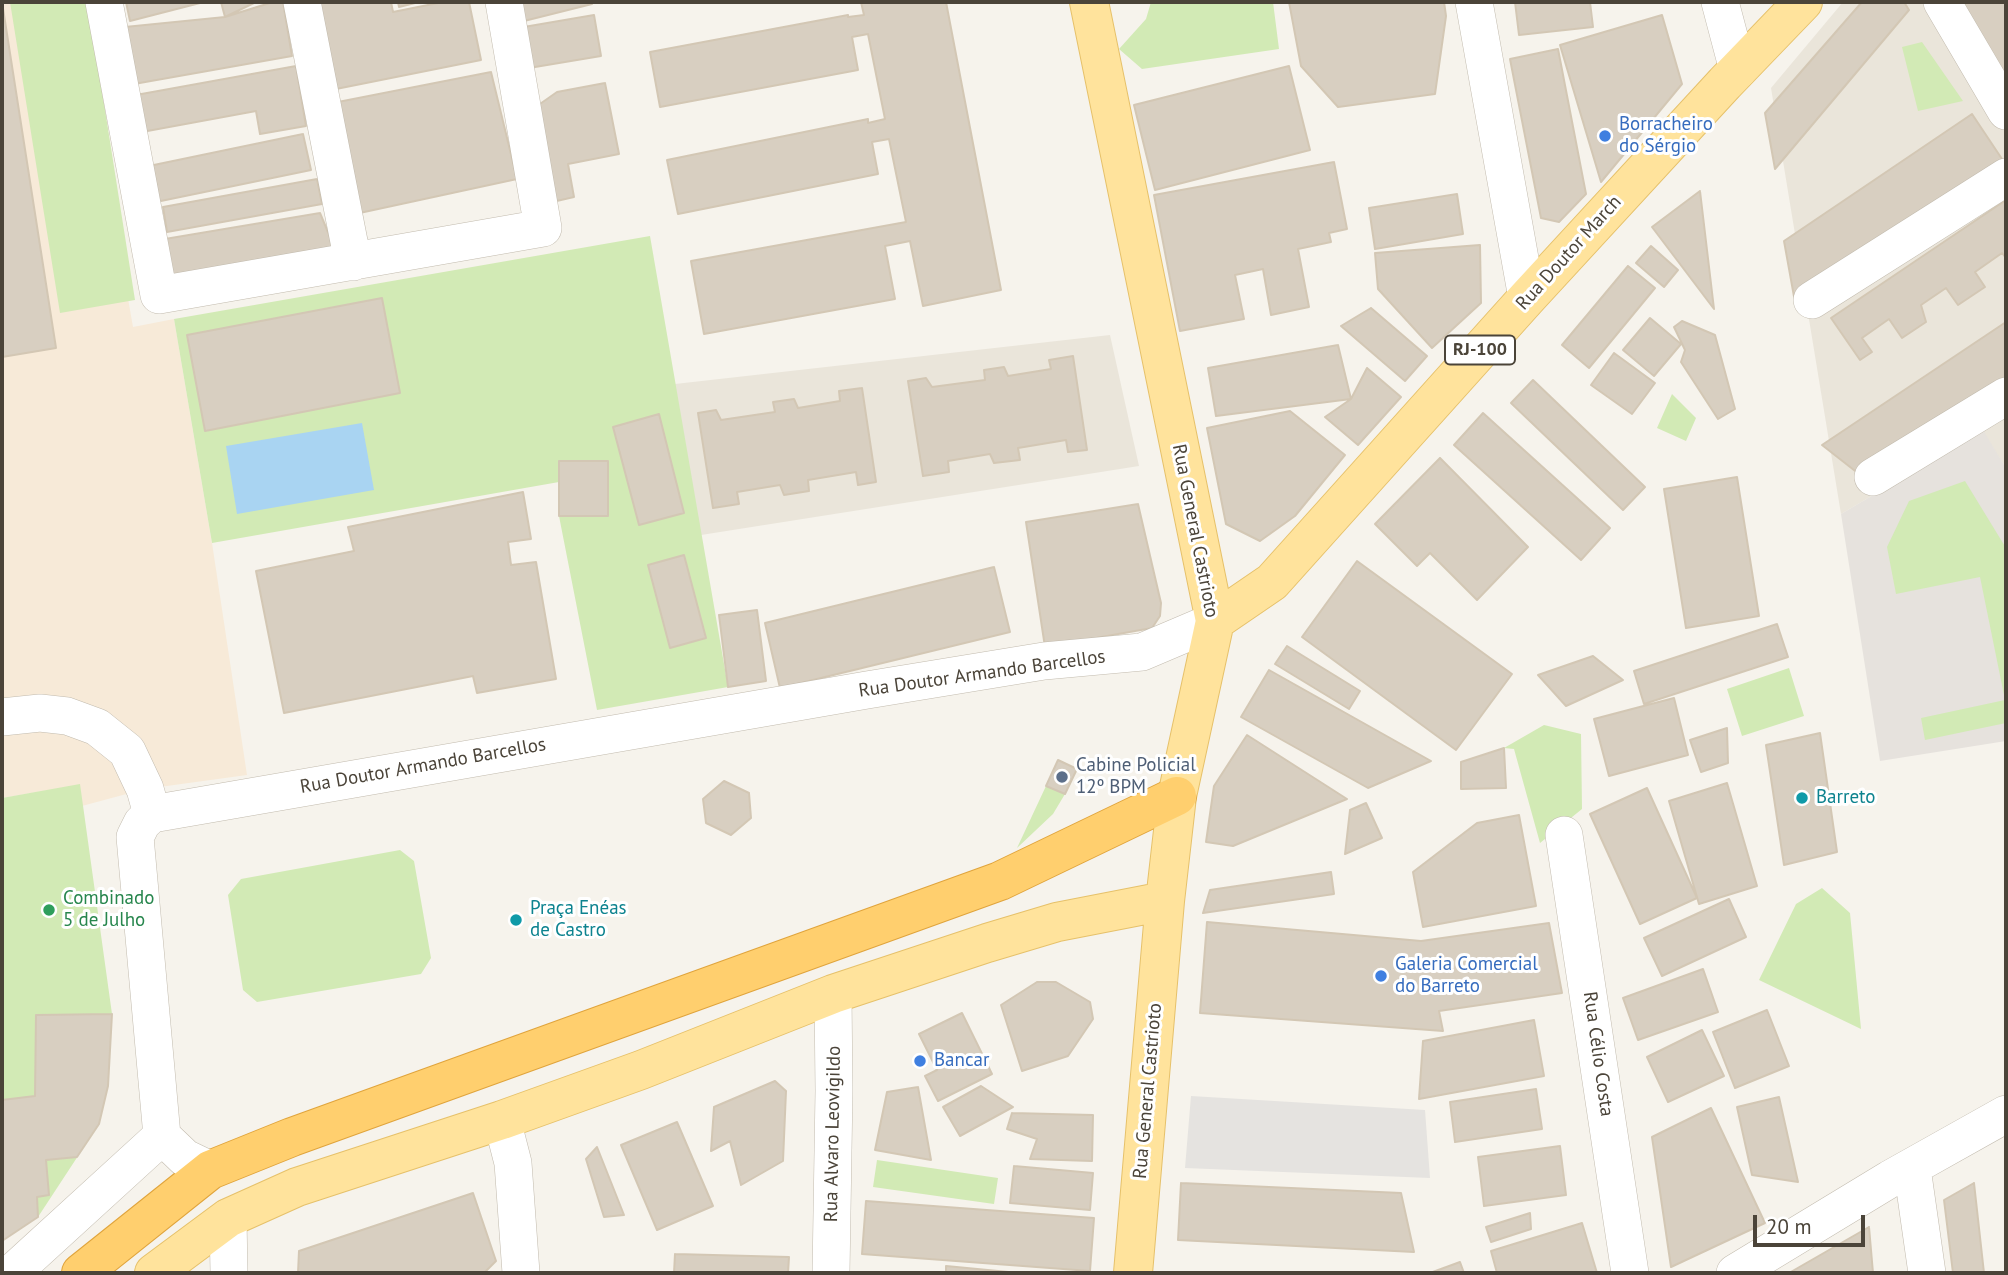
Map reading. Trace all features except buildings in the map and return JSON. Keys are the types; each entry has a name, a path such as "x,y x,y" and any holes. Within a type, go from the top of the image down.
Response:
{"highway":[{"path":"81,1273 210,1170 292,1137 1000,881 1177,796"}],"main road":[{"name":"Rua General Castrioto","path":"1089,2 1215,621 1177,796 1165,901 1133,1273"},
{"name":"Rua Doutor March","path":"1215,621 1272,582 1527,298 1803,2"},
{"path":"154,1273 228,1218 298,1187 502,1120 642,1070 833,994 1057,922 1165,901"}],"street":[{"path":"104,2 159,295 543,228 504,2"},
{"path":"302,2 353,262"},
{"path":"1474,2 1527,298"},
{"path":"1720,2 1738,70"},
{"path":"1942,2 2006,111"},
{"path":"1812,300 2006,177"},
{"path":"1873,477 2006,396"},
{"name":"Rua Doutor Armando Barcellos","path":"152,814 1044,661 1142,652 1215,621"},
{"path":"2,717 40,713 67,716 97,727 127,751 145,789 152,814 142,823 135,837 162,1136 185,1158 210,1170"},
{"name":"Rua Célio Costa","path":"1564,835 1630,1273"},
{"name":"Rua Alvaro Leovigildo","path":"831,1273 833,994"},
{"path":"1735,1273 2006,1114"},
{"path":"502,1120 513,1163 521,1273"},
{"path":"12,1273 162,1136"},
{"path":"1912,1168 1927,1273"},
{"path":"228,1218 229,1273"}],"shaded area":[{"path":"2,2 76,2 133,327 174,319 212,543 247,775 145,789 82,806 79,785 2,798"},
{"path":"1843,2 1959,2 2006,79 2006,468 1982,431 1841,514 1771,88"},
{"path":"1110,335 1139,466 701,535 675,384"},
{"path":"1983,430 2006,468 2006,741 1880,761 1841,514"},
{"path":"1191,1096 1425,1110 1430,1178 1185,1168"}],"green space":[{"path":"10,2 88,2 135,300 60,313"},
{"path":"1151,2 1273,2 1279,49 1142,69 1119,49 1146,19"},
{"path":"1922,42 1963,101 1918,111 1902,47"},
{"path":"650,236 728,687 597,710 559,516 559,482 212,543 174,319"},
{"path":"1672,394 1696,418 1686,441 1657,428"},
{"path":"1965,481 2006,548 2006,723 1925,740 1921,718 2005,700 1980,577 1896,594 1887,547 1909,501"},
{"path":"1789,668 1804,716 1742,736 1727,689"},
{"path":"1544,725 1581,734 1582,809 1540,843 1514,749 1504,748"},
{"name":"Combinado 5 de Julho","path":"80,784 112,1014 108,1086 99,1124 38,1217 2,1241 2,798"},
{"path":"1046,786 1065,794 1053,814 1017,848"},
{"path":"400,850 414,861 431,958 421,974 257,1002 243,990 228,895 241,879"},
{"path":"1822,888 1850,913 1861,1029 1759,980 1796,904"},
{"path":"877,1160 998,1178 994,1204 873,1187"}],"water":[{"path":"362,423 374,490 237,514 226,446"}],"place":[{"name":"Borracheiro do Sérgio","path":"1605,136"},
{"name":"Cabine Policial 12º BPM","path":"1062,777"},
{"name":"Barreto","path":"1802,798"},
{"name":"Combinado 5 de Julho","path":"49,910"},
{"name":"Praça Enéas de Castro","path":"516,920"},
{"name":"Galeria Comercial do Barreto","path":"1381,976"},
{"name":"Bancar","path":"920,1061"}]}
